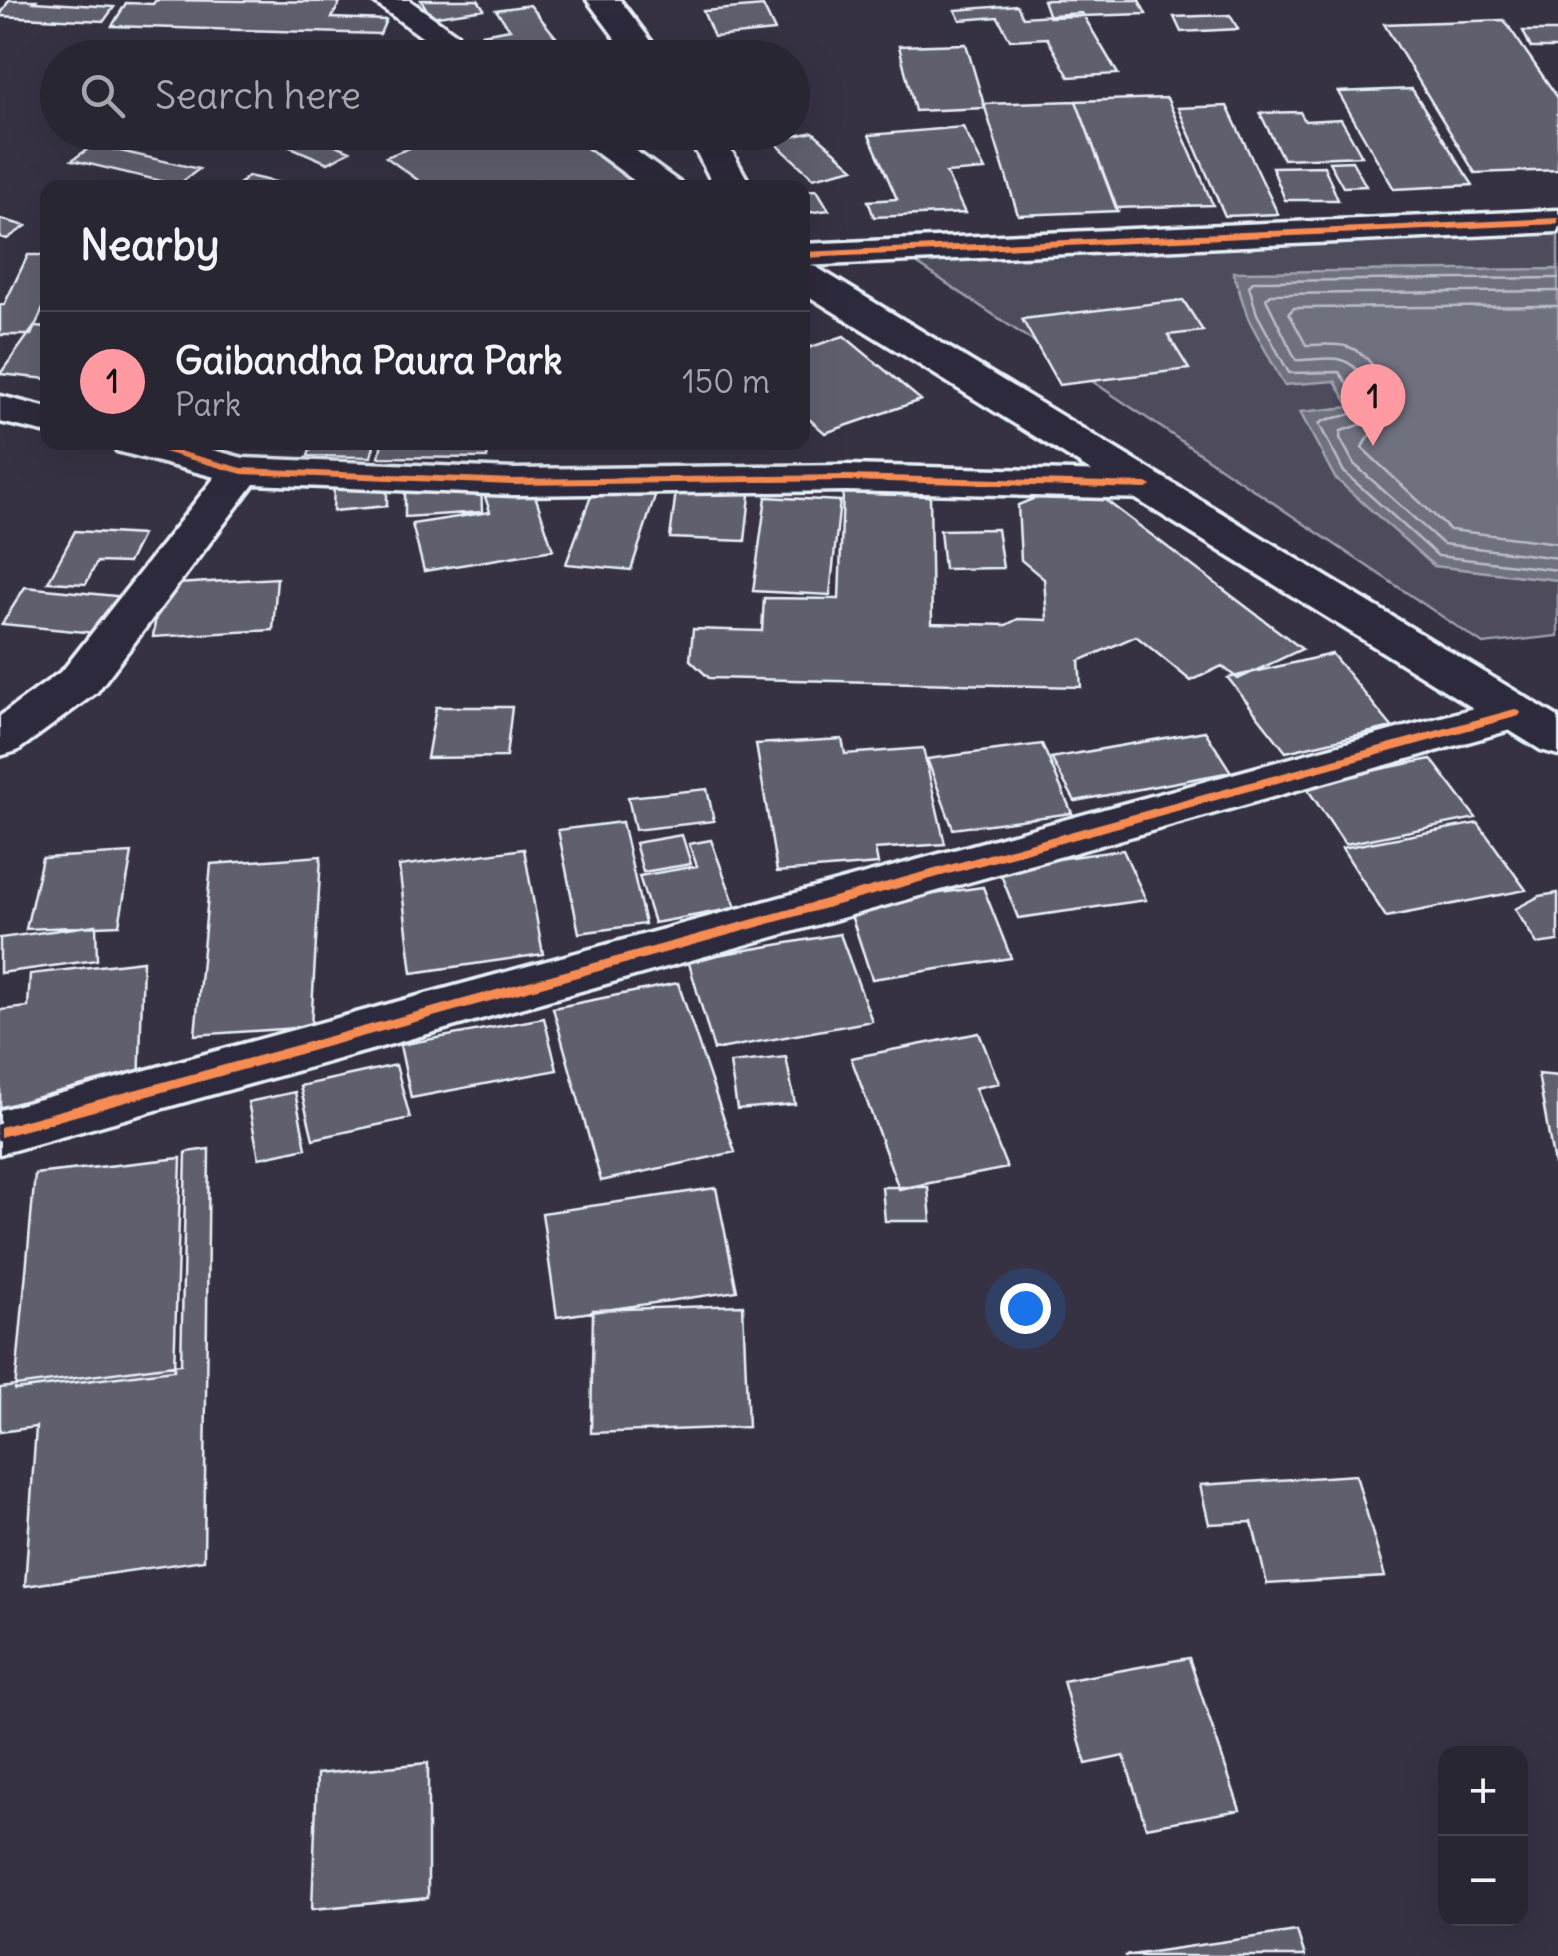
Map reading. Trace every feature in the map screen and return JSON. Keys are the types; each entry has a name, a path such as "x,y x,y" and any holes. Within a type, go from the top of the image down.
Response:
{"street":[{"path":"387,0 447,40"},
{"path":"604,0 634,40"},
{"path":"613,150 657,180"},
{"path":"714,150 730,180"},
{"path":"810,256 1558,222"},
{"path":"810,280 1536,726"},
{"path":"0,409 40,419"},
{"path":"163,450 242,470 513,482 848,478 1146,486"},
{"path":"0,740 80,681 242,470"},
{"path":"0,1132 1536,726"}],"shaded area":[{"path":"1558,228 1558,636 1483,644 906,256"}],"water":[{"path":"1558,269 1558,580 1434,566 1335,478 1300,412 1350,407 1335,381 1284,385 1248,318 1233,272"}],"building":[{"path":"9,0 114,7 104,21 0,16"},
{"path":"156,0 340,2 332,18 386,20 380,34 112,26 126,3 153,4"},
{"path":"421,0 478,0 484,9 431,17"},
{"path":"1043,0 1139,0 1146,14 1049,17"},
{"path":"530,5 558,40 486,40 482,34 510,29 496,10"},
{"path":"1017,5 1023,17 1082,13 1118,74 1069,77 1047,38 1010,40 998,17 960,20 955,10"},
{"path":"763,6 775,31 714,37 703,11"},
{"path":"1230,15 1238,29 1181,32 1174,17"},
{"path":"1504,20 1558,98 1558,170 1475,173 1384,24"},
{"path":"1523,31 1558,31 1558,48 1531,48"},
{"path":"966,44 985,108 915,111 899,46"},
{"path":"1412,89 1473,185 1394,189 1338,92"},
{"path":"1167,98 1213,205 1116,208 1076,101"},
{"path":"1076,101 1118,211 1018,215 984,104"},
{"path":"1227,106 1278,214 1225,216 1178,108"},
{"path":"1300,112 1305,121 1341,119 1362,156 1283,159 1260,113"},
{"path":"963,127 985,170 946,173 965,213 874,217 868,201 897,199 869,135"},
{"path":"810,133 854,168 813,178 783,150 810,150"},
{"path":"87,150 116,150 199,169 185,180 157,180 72,160"},
{"path":"298,150 350,151 328,163"},
{"path":"404,150 595,150 638,178 418,180 386,157"},
{"path":"1352,161 1366,186 1343,187 1329,162"},
{"path":"1324,166 1338,200 1285,200 1272,167"},
{"path":"810,190 817,190 829,210 810,212"},
{"path":"0,219 26,226 7,239 0,237"},
{"path":"28,255 40,255 40,315 31,335 0,335 0,305 4,305"},
{"path":"1183,300 1203,331 1168,335 1189,369 1059,385 1022,319"},
{"path":"34,327 40,327 40,378 0,374"},
{"path":"844,336 921,400 825,433 810,420 810,347"},
{"path":"310,450 373,450 371,457 308,456"},
{"path":"380,450 488,450 487,458 379,457"},
{"path":"387,480 387,506 333,511 334,483"},
{"path":"1079,480 1302,649 1238,679 1222,666 1191,681 1136,636 1079,661 1081,687 709,678 690,660 693,629 762,631 764,598 839,599 843,493 930,496 932,623 1006,625 1018,619 1047,620 1044,579 1021,560 1018,505"},
{"path":"481,481 482,512 405,517 405,486"},
{"path":"531,483 553,550 424,571 412,524 490,512 483,490"},
{"path":"677,483 751,486 745,541 670,538"},
{"path":"595,485 657,490 631,570 566,564"},
{"path":"766,497 840,501 830,595 753,591"},
{"path":"997,529 1003,568 944,569 940,530"},
{"path":"75,531 142,535 128,563 97,562 86,584 48,582"},
{"path":"277,578 273,630 153,637 160,585"},
{"path":"25,587 126,597 105,634 2,624"},
{"path":"1332,654 1392,727 1286,752 1228,678"},
{"path":"436,707 512,707 506,757 427,758"},
{"path":"1205,731 1231,772 1075,801 1051,758"},
{"path":"842,739 845,754 923,748 945,844 875,849 878,864 777,872 756,744"},
{"path":"1042,744 1072,813 953,829 927,759"},
{"path":"1431,759 1476,818 1345,844 1304,784"},
{"path":"707,789 714,821 635,830 628,797"},
{"path":"622,822 645,924 579,933 558,830"},
{"path":"1478,823 1526,890 1386,917 1342,848"},
{"path":"682,835 691,864 643,872 635,843"},
{"path":"711,840 736,908 654,923 639,876 697,866 689,844"},
{"path":"524,849 543,954 412,973 399,866"},
{"path":"1123,850 1146,900 1018,918 998,867"},
{"path":"132,853 119,925 26,929 42,858"},
{"path":"321,856 311,1027 195,1035 211,864"},
{"path":"983,887 1011,958 872,979 848,906"},
{"path":"1558,893 1558,941 1537,944 1515,909 1540,896"},
{"path":"96,925 97,960 0,973 0,938"},
{"path":"840,934 872,1021 714,1050 688,960"},
{"path":"143,961 139,1090 0,1108 0,1010 28,1007 30,974"},
{"path":"678,983 735,1152 601,1181 553,1008"},
{"path":"544,1018 557,1070 411,1098 400,1045"},
{"path":"979,1033 999,1083 975,1088 1007,1168 899,1189 851,1058"},
{"path":"786,1057 795,1104 737,1109 730,1063"},
{"path":"396,1065 410,1118 313,1139 300,1086"},
{"path":"1538,1074 1558,1076 1558,1164 1554,1164"},
{"path":"295,1092 306,1148 259,1158 248,1102"},
{"path":"209,1149 204,1560 25,1586 36,1427 0,1432 0,1388 181,1364 186,1152"},
{"path":"181,1158 174,1370 15,1390 35,1174"},
{"path":"882,1187 928,1187 931,1221 885,1221"},
{"path":"716,1188 737,1291 557,1317 542,1213"},
{"path":"743,1305 748,1427 591,1433 593,1310"},
{"path":"1356,1475 1385,1577 1267,1584 1252,1522 1209,1524 1200,1485"},
{"path":"1189,1658 1240,1810 1146,1827 1124,1756 1086,1764 1063,1681"},
{"path":"428,1763 428,1898 312,1909 317,1774"},
{"path":"1297,1931 1305,1956 1124,1956"}],"cycle path":[{"path":"810,255 1558,221"},
{"path":"162,450 242,471 513,482 847,478 1147,486"},
{"path":"0,1132 1515,713"}],"place":[{"name":"Gaibandha Paura Park","path":"1373,446"}]}
